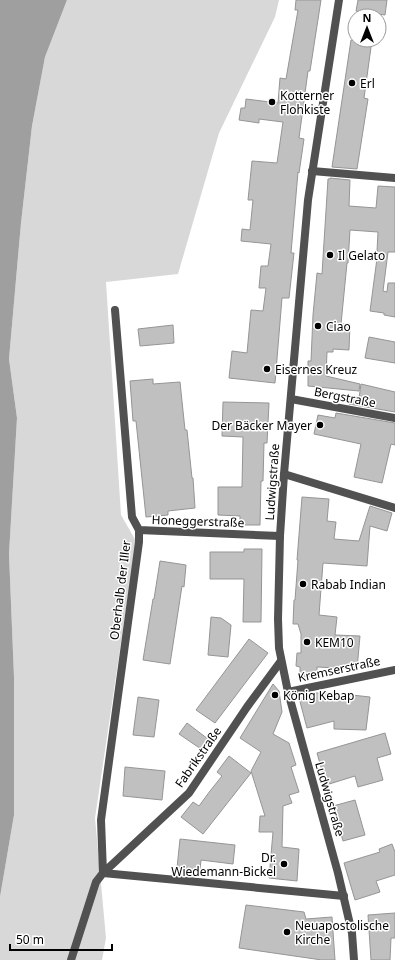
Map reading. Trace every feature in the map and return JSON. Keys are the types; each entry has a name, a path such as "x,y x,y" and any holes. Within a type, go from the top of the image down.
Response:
{"street":[{"name":"Ludwigstraße","path":"339,0 308,200 284,474 280,536 278,619 281,661 288,692 344,896 352,933 354,960"},
{"path":"312,171 395,178"},
{"name":"Oberhalb der Iller","path":"103,873 101,820 139,542 138,530 132,517 115,310"},
{"name":"Bergstraße","path":"291,399 395,418"},
{"path":"284,474 395,508"},
{"name":"Honeggerstraße","path":"138,530 280,536"},
{"name":"Fabrikstraße","path":"103,873 189,793 281,661"},
{"name":"Kremserstraße","path":"288,692 395,670"},
{"path":"71,960 96,882 103,873 344,896"}],"shaded area":[{"path":"0,0 67,0 45,57 32,126 21,223 9,359 17,418 9,554 14,677 14,815 0,897"},
{"path":"67,0 279,0 275,17 219,133 178,274 106,282 121,515 136,541 95,818 106,938 102,960 0,960 0,897 14,815 14,677 9,554 17,418 9,359 21,223 32,126 45,57"}],"building":[{"path":"296,0 321,0 310,71 308,71 299,138 304,139 299,173 298,172 291,253 294,253 289,298 282,298 275,383 229,378 232,351 247,353 251,310 263,311 266,288 259,288 261,266 268,266 271,244 241,241 242,229 250,230 253,200 248,200 252,161 277,163 283,122 259,119 259,123 239,120 241,108 245,108 246,99 278,103 280,78 286,79 298,10 295,10"},
{"path":"358,0 387,0 386,8 357,8"},
{"path":"350,48 371,48 364,98 368,99 357,169 332,167"},
{"path":"328,179 350,180 349,206 376,208 378,186 395,187 395,252 388,252 383,291 387,292 388,283 395,283 395,317 384,315 384,313 370,311 378,251 378,232 350,230 341,324 350,324 349,350 333,349 333,352 327,352 326,376 360,384 359,391 308,386 308,361 311,361 317,273 322,274"},
{"path":"173,325 174,343 140,346 138,329"},
{"path":"369,337 395,342 395,363 365,358"},
{"path":"153,379 153,384 180,382 185,430 187,430 193,478 195,508 168,511 168,515 146,517 136,421 133,421 130,381"},
{"path":"361,384 395,392 395,412 349,404 350,397 359,398"},
{"path":"223,402 269,403 267,443 264,443 263,481 261,481 260,525 240,525 240,516 218,515 218,487 242,487 243,437 222,436"},
{"path":"336,413 395,423 395,445 391,444 382,483 354,477 361,444 314,434 318,415 335,418"},
{"path":"302,497 329,499 327,521 336,522 334,539 359,541 370,506 392,513 387,531 370,526 367,566 323,563 319,615 337,617 335,635 360,636 357,669 317,667 317,677 300,676 300,667 296,666 297,653 301,653 301,634 298,624 293,624"},
{"path":"244,549 262,549 261,622 243,622 244,579 210,579 210,552 244,552"},
{"path":"160,561 186,565 184,587 182,586 170,664 143,660"},
{"path":"211,617 221,618 231,625 228,657 208,655"},
{"path":"249,639 268,653 215,723 196,710"},
{"path":"273,684 279,691 282,712 273,734 289,743 296,765 291,767 299,792 289,795 292,803 283,806 282,847 299,849 297,881 269,878 273,832 259,832 260,816 265,816 251,771 261,752 240,738"},
{"path":"316,693 334,693 370,697 366,730 334,729 334,721 307,728 299,698"},
{"path":"138,697 159,700 154,737 133,735"},
{"path":"187,723 208,739 201,749 179,734"},
{"path":"385,733 391,754 377,758 383,780 358,787 355,776 326,785 317,753"},
{"path":"229,756 251,773 203,834 181,817 193,802 199,806 222,776 217,772"},
{"path":"125,767 165,771 162,800 123,796"},
{"path":"355,800 365,835 343,841 333,806"},
{"path":"180,839 235,845 233,864 201,860 200,870 177,868"},
{"path":"392,844 395,852 395,875 376,881 380,892 355,900 344,863 380,852 379,849"},
{"name":"Neuapostolische Kirche","path":"246,905 304,912 306,919 332,917 335,960 322,960 239,948"},
{"path":"395,913 395,938 391,938 390,960 371,960 368,915"}],"place":[{"name":"Erl","path":"352,83"},
{"name":"Kotterner Flohkiste","path":"272,102"},
{"name":"Il Gelato","path":"330,255"},
{"name":"Ciao","path":"318,326"},
{"name":"Eisernes Kreuz","path":"267,369"},
{"name":"Der Bäcker Mayer","path":"320,425"},
{"name":"Rabab Indian","path":"303,584"},
{"name":"KEM10","path":"307,642"},
{"name":"König Kebap","path":"275,695"},
{"name":"Dr. Wiedemann-Bickel","path":"284,864"},
{"name":"Neuapostolische Kirche","path":"287,932"}]}
